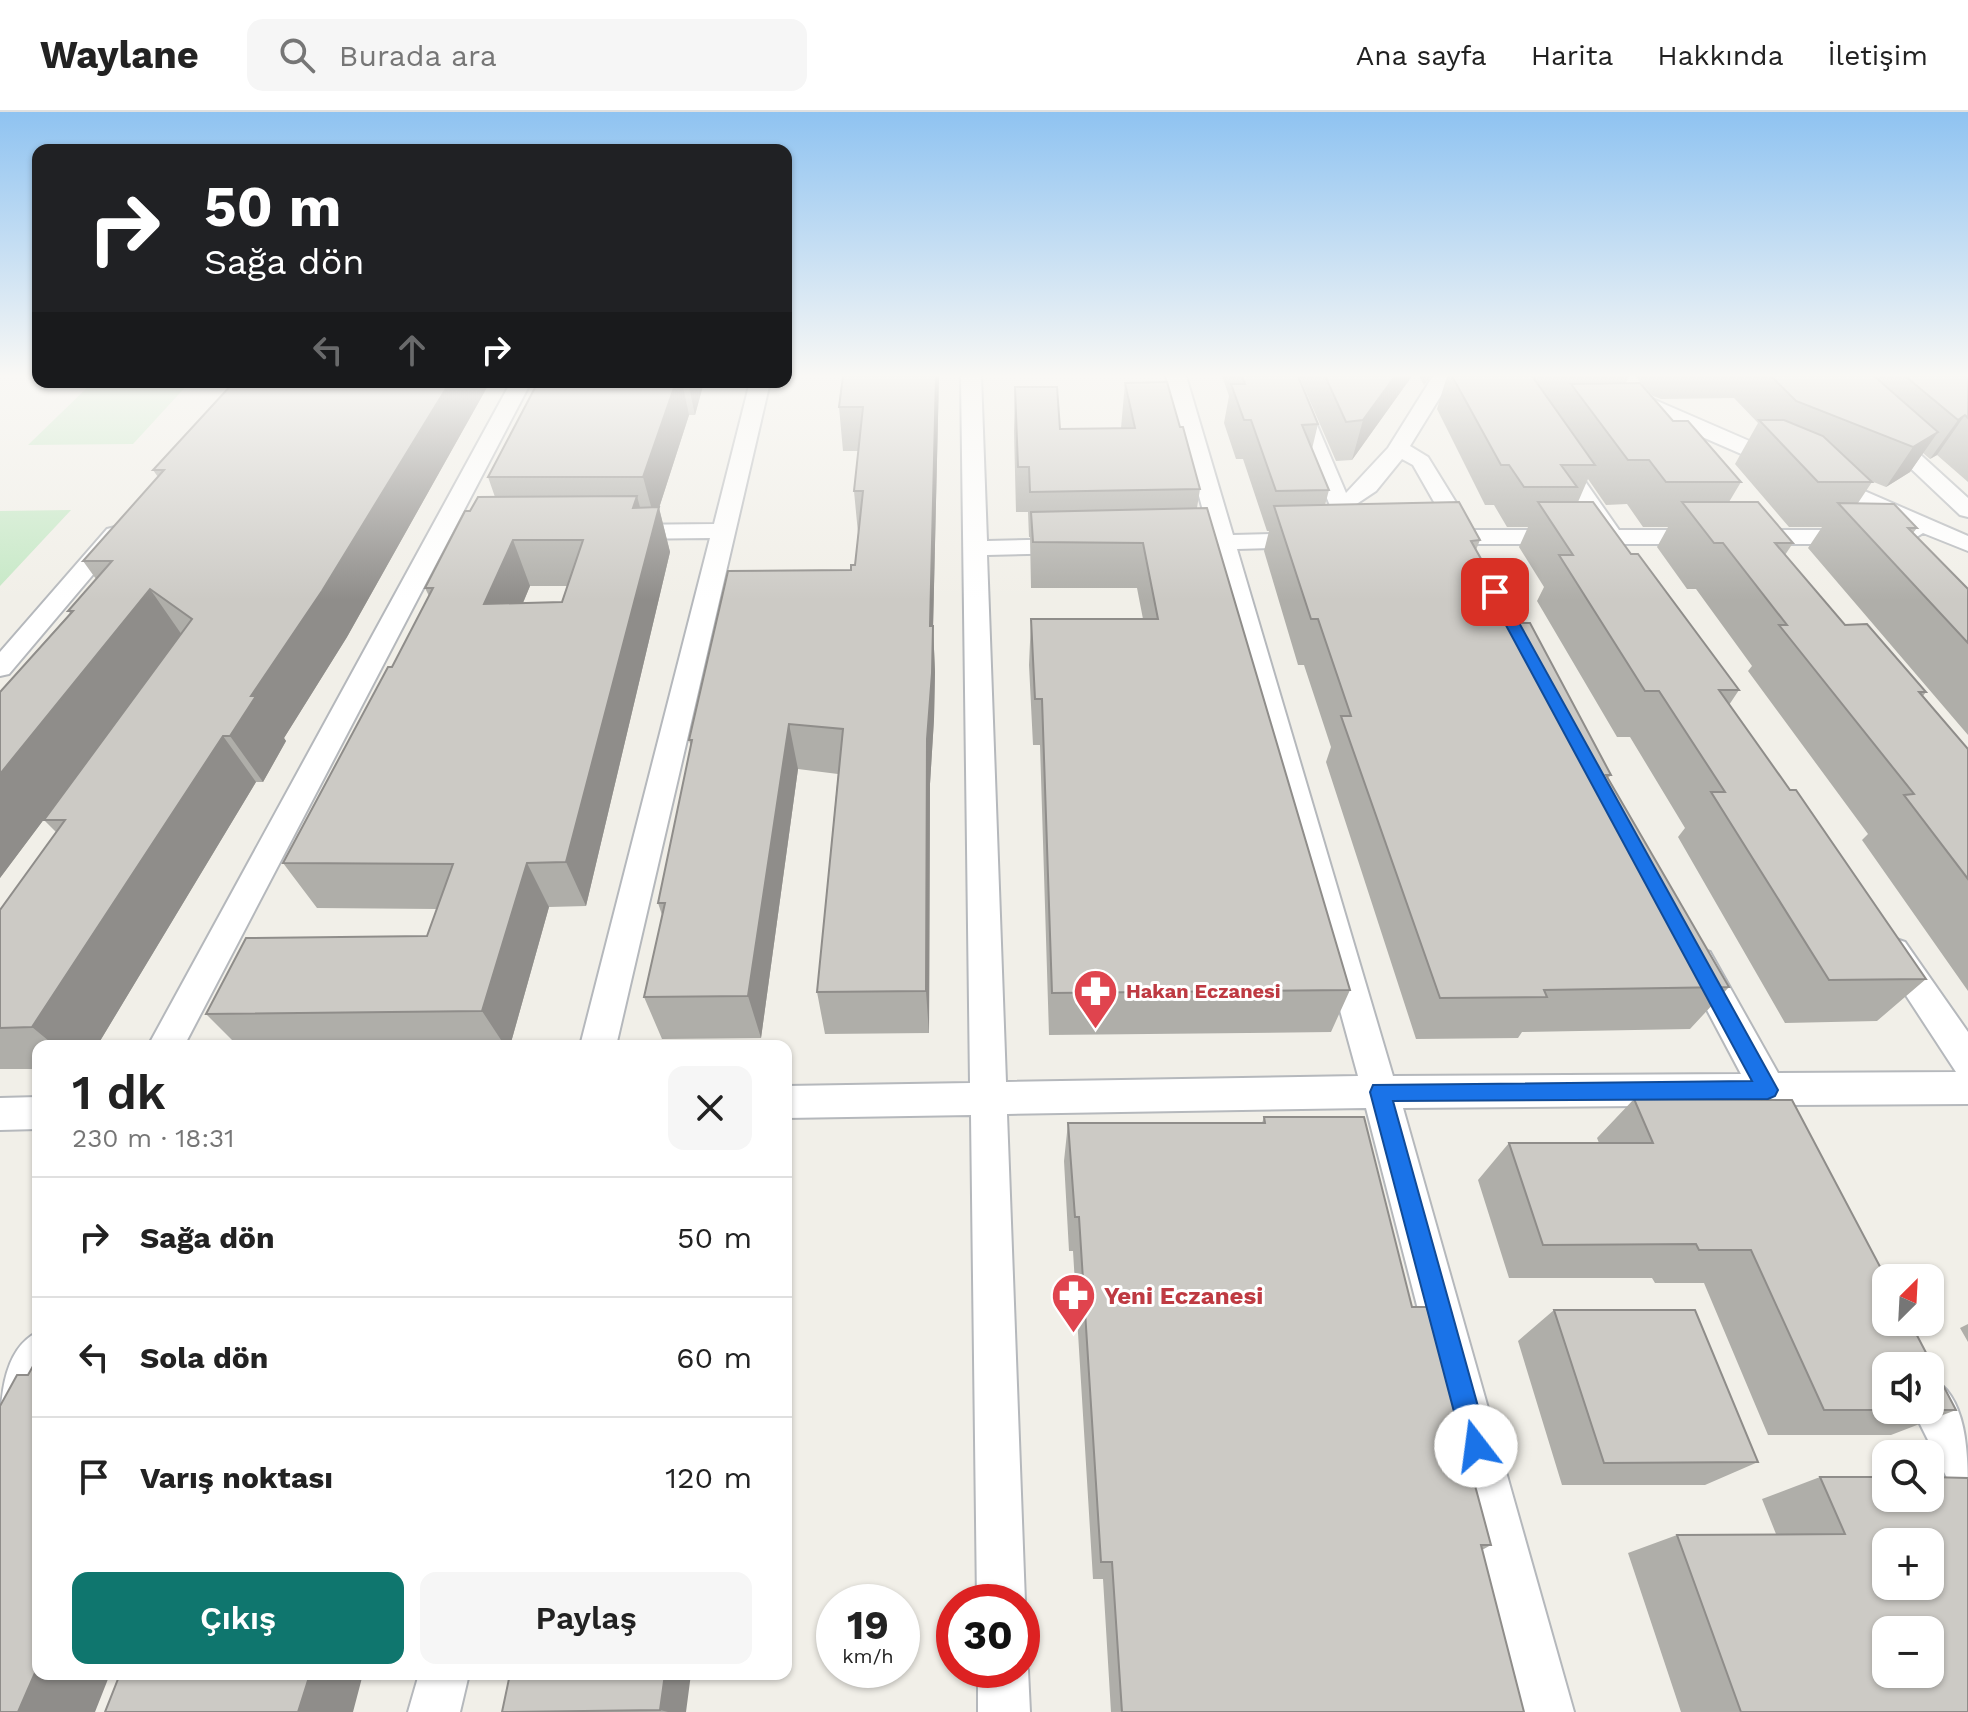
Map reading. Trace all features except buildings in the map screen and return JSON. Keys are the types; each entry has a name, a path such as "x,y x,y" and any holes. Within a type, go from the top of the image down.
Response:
{"street":[{"path":"169,1040 483,451"},
{"path":"599,1040 744,451"},
{"path":"973,451 1001,1584"},
{"path":"1197,451 1380,1092 1548,1712"},
{"path":"1177,543 1362,539 1339,504 1317,451"},
{"path":"1339,504 1358,496 1396,451"},
{"path":"1403,451 1421,461 1473,551"},
{"path":"1554,451 1631,564"},
{"path":"1754,451 1968,544"},
{"path":"1904,451 1968,510"},
{"path":"0,668 133,513"},
{"path":"1735,514 1775,562"},
{"path":"1417,538 1473,551 1613,538 1894,536 1921,524"},
{"path":"598,532 725,531"},
{"path":"439,532 470,532"},
{"path":"976,548 1100,545"},
{"path":"1879,930 1968,1061"},
{"path":"1685,938 1790,1132"},
{"path":"792,1102 1380,1092 1968,1088"},
{"path":"0,1114 32,1113"},
{"path":"0,1425 32,1364"},
{"path":"1943,1424 1968,1472"},
{"path":"434,1712 442,1680"},
{"path":"1003,1688 1004,1712"}],"green space":[{"path":"71,510 0,586 0,511"}],"place":[{"name":"Hakan Eczanesi","path":"1095,1030"},
{"name":"Yeni Eczanesi","path":"1073,1335"}],"route":[{"path":"1476,1446 1380,1092 1768,1090 1495,592"}]}
